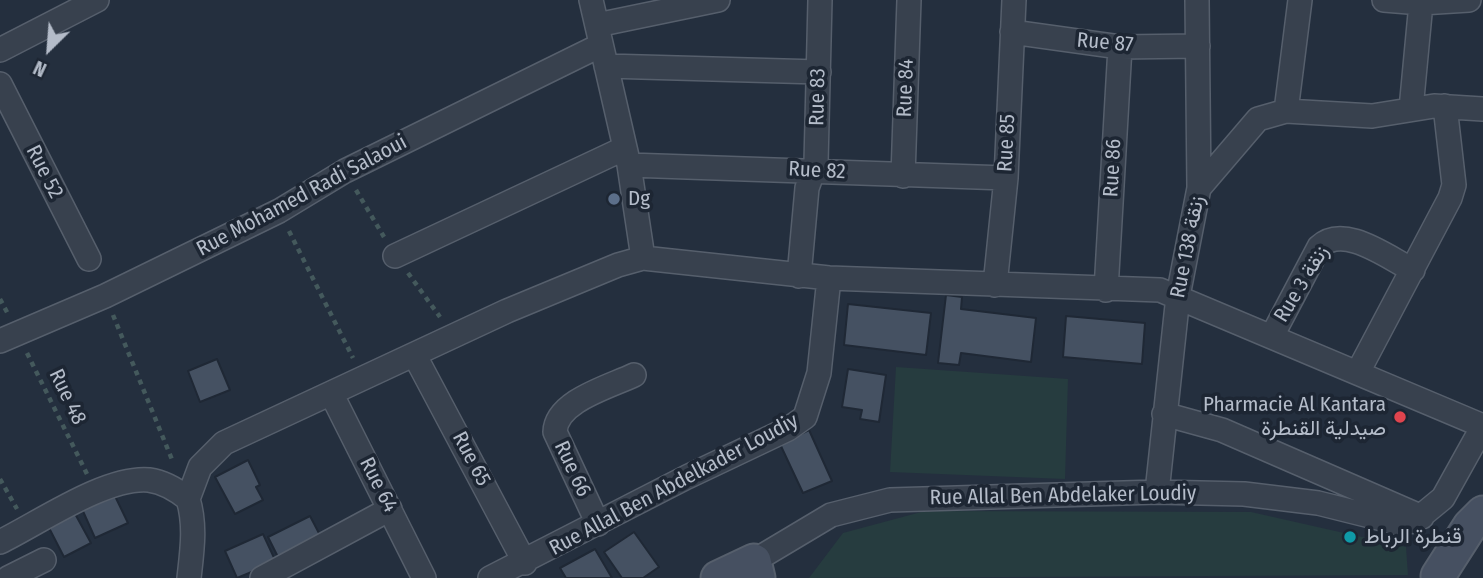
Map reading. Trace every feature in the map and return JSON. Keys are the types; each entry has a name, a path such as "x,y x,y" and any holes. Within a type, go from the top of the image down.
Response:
{"street":[{"path":"0,50 97,0"},
{"path":"591,0 627,157 643,258"},
{"path":"601,46 718,0"},
{"name":"Rue 83","path":"799,276 807,188 814,170 820,0"},
{"name":"Rue 84","path":"903,176 909,0"},
{"name":"Rue 85","path":"995,285 1006,178 1014,0"},
{"name":"Rue 138 زنقة","path":"1157,492 1178,296 1199,188 1197,0"},
{"path":"1286,111 1300,0"},
{"path":"1384,0 1421,3 1469,0"},
{"path":"1411,109 1421,3"},
{"name":"Rue 87","path":"1012,32 1121,47 1198,46"},
{"name":"Rue Mohamed Radi Salaoui","path":"9,337 105,296 279,211 345,171 601,46 819,72"},
{"name":"Rue 86","path":"1106,290 1121,47"},
{"name":"Rue 52","path":"0,84 89,259"},
{"path":"1199,188 1258,119 1286,111 1373,116 1445,106 1483,109"},
{"path":"1358,372 1450,198 1454,185 1445,106"},
{"path":"395,256 627,157"},
{"name":"Rue 82","path":"627,157 903,176 1006,178"},
{"name":"Rue 3 زنقة","path":"1272,336 1319,247 1327,239 1339,238 1356,242 1413,270"},
{"path":"188,499 200,467 224,443 507,311 618,265 643,258 830,278 1160,290 1483,426 1443,498 1422,517 1222,430 1164,414"},
{"name":"Rue Allal Ben Abdelkader Loudiy","path":"490,578 524,563 687,477 788,429 805,417 818,373 830,278"},
{"name":"Rue 65","path":"415,356 524,563"},
{"name":"Rue 66","path":"598,524 555,432 555,422 564,410 634,375"},
{"name":"Rue 64","path":"331,393 424,578"},
{"path":"0,542 120,483 151,480 176,489 188,499 193,514 189,578"},
{"name":"Rue Allal Ben Abdelaker Loudiy","path":"718,578 756,569 831,515 890,500 1157,492 1283,497 1398,523 1415,522 1422,517"},
{"path":"261,578 390,509"},
{"path":"1438,576 1470,526 1483,513"},
{"path":"8,578 44,560"}],"path":[{"path":"279,211 363,377"},
{"path":"105,296 173,463"},
{"name":"Rue 48","path":"9,337 88,476"},
{"path":"0,479 19,512"}],"green space":[{"path":"896,367 1068,379 1065,479 890,472"},
{"path":"925,511 1251,512 1406,547 1408,575 809,578 843,533"}],"building":[{"path":"946,295 962,297 961,309 1036,318 1031,362 961,353 959,365 938,363"},
{"path":"848,304 931,313 926,355 844,345"},
{"path":"1066,316 1145,323 1142,364 1063,357"},
{"path":"217,359 230,390 200,402 188,371"},
{"path":"848,369 886,375 879,422 860,419 862,410 842,407"},
{"path":"809,430 832,481 803,493 780,444"},
{"path":"248,460 260,485 256,487 263,500 235,514 215,477"},
{"path":"114,494 128,523 95,538 82,509"},
{"path":"73,510 91,543 64,557 47,524"},
{"path":"310,516 322,539 280,561 268,537"},
{"path":"634,532 659,567 643,578 622,578 604,552"},
{"path":"263,534 276,562 237,578 225,551"},
{"path":"595,549 612,578 566,578 560,568"}],"place":[{"name":"Dg","path":"614,199"},
{"name":"Pharmacie Al Kantara صيدلية القنطرة","path":"1400,417"},
{"name":"قنطرة الرباط","path":"1350,537"}]}
